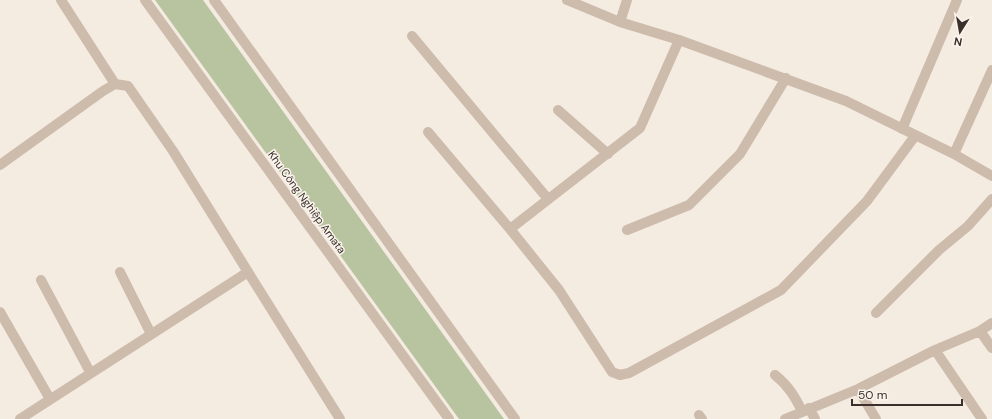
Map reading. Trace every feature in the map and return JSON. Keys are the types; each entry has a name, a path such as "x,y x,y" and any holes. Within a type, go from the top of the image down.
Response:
{"street":[{"path":"61,0 115,84"},
{"name":"Khu Công Nghiệp Amata","path":"145,0 448,419"},
{"path":"214,0 515,419"},
{"path":"567,0 620,22 679,40 846,101 914,136 954,154 992,176"},
{"path":"620,22 627,0"},
{"path":"902,129 957,0"},
{"path":"412,36 548,199"},
{"path":"510,229 640,128 679,40"},
{"path":"954,154 992,70"},
{"path":"627,230 689,204 740,154 786,78"},
{"path":"0,165 115,84 128,86 173,151 335,417"},
{"path":"558,110 608,154"},
{"path":"428,132 539,262 612,372 620,375 629,373 781,290 867,201 914,136"},
{"path":"876,312 939,250 968,226 992,200"},
{"path":"120,272 151,334"},
{"path":"20,419 90,372 248,272"},
{"path":"41,280 90,372"},
{"path":"0,312 50,399"},
{"path":"785,419 805,409 858,389 935,350 980,331 992,323"},
{"path":"980,331 992,348"},
{"path":"935,350 982,419"},
{"path":"775,375 783,381 805,409 815,419"},
{"path":"858,389 876,419"}],"green space":[{"path":"155,0 203,0 504,419 459,419"}]}
